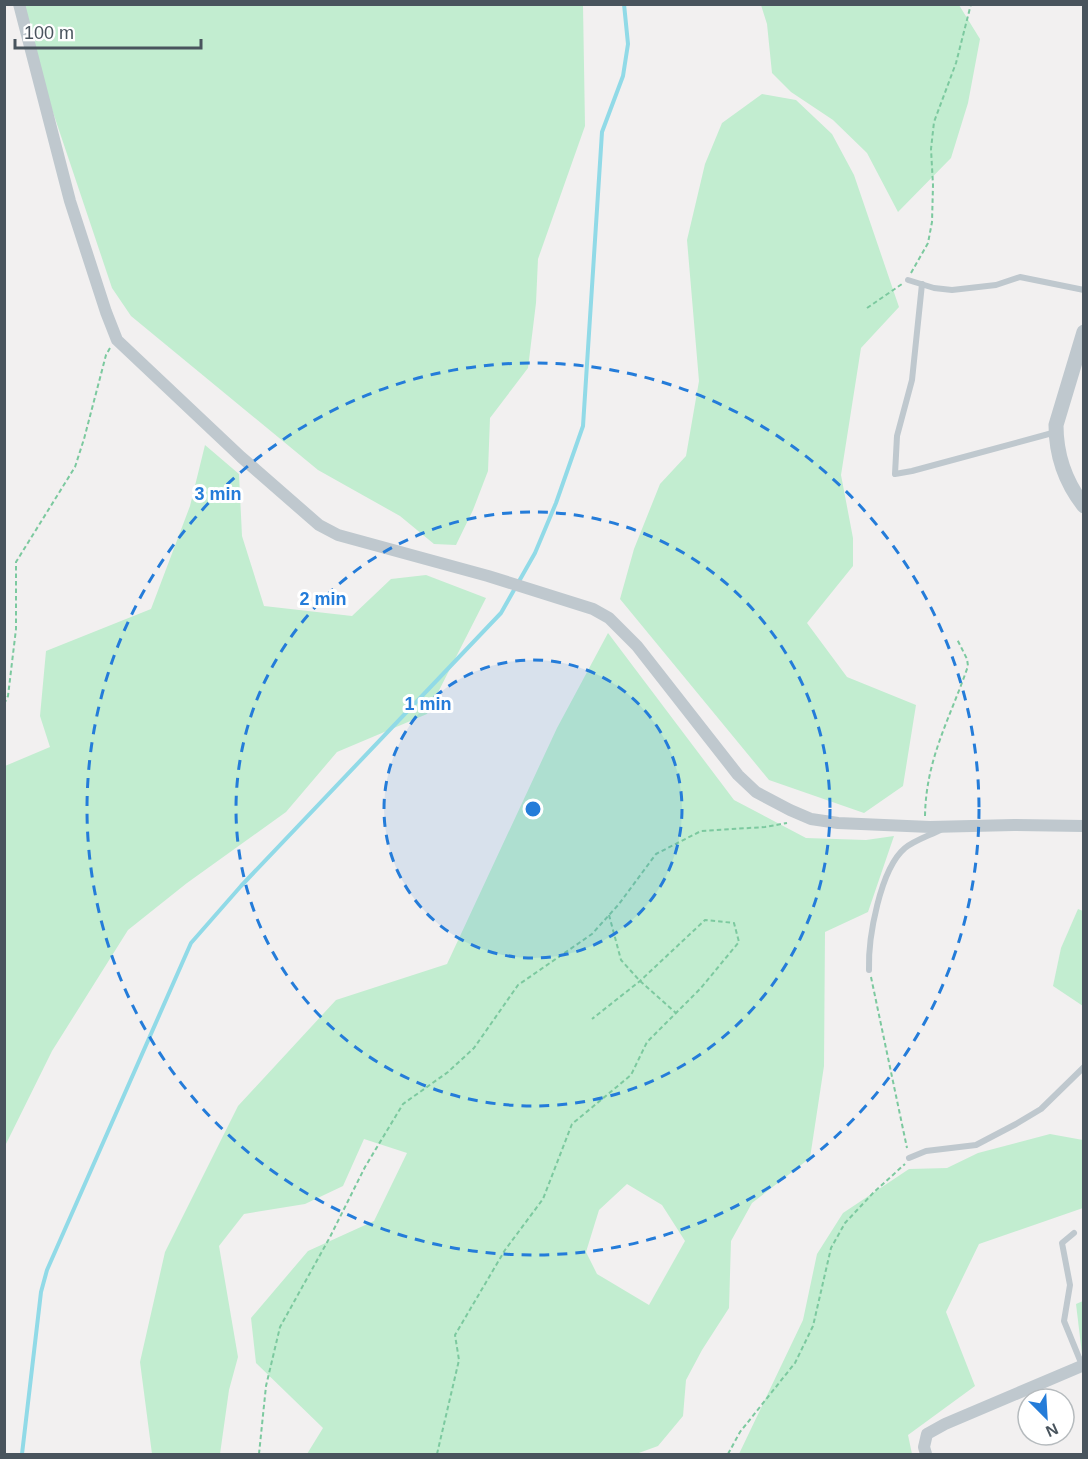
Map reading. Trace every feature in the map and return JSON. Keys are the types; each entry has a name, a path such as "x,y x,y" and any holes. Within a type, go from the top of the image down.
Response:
{"street":[{"path":"19,4 70,201 117,340 241,457 319,525 338,535 488,576 593,609 609,618 637,646 738,776 756,792 811,819 838,823 948,826 1083,826"},
{"path":"1083,332 1056,425 1060,460 1083,506"},
{"path":"926,1455 924,1447 927,1434 945,1424 1083,1365"}],"lane":[{"path":"908,280 934,288 952,290 996,285 1020,277 1083,290"},
{"path":"922,284 912,380 897,436 895,474 1056,432"},
{"path":"869,970 868,950 872,922 893,863 905,848 948,826"},
{"path":"909,1158 926,1151 976,1145 1041,1109 1083,1067"},
{"path":"1074,1233 1062,1243 1070,1285 1065,1321 1083,1365"}],"path":[{"path":"867,308 908,280 928,243 932,222 931,149 934,122 956,63 971,4"},
{"path":"4,704 8,696 16,630 16,562 75,467 106,355 117,340"},
{"path":"925,825 925,801 933,755 968,666 957,639"},
{"path":"259,1455 266,1386 280,1327 365,1167 403,1104 448,1072 474,1048 518,985 592,934 656,854 701,831 765,827 788,823"},
{"path":"609,915 621,960 640,981 676,1013"},
{"path":"437,1455 459,1360 454,1335 506,1250 543,1199 572,1124 631,1075 647,1042 700,989 739,942 734,923 705,920 640,981 592,1019"},
{"path":"728,1455 740,1432 795,1363 813,1326 831,1248 844,1223 906,1164 909,1158 869,970"}],"green space":[{"path":"17,5 583,5 585,126 538,259 536,303 528,368 490,418 488,471 456,545 434,544 400,516 318,470 131,316 112,288"},
{"path":"761,5 959,5 980,39 968,103 951,158 898,212 867,153 833,120 791,92 772,73 767,24"},
{"path":"762,94 796,100 832,134 854,175 899,307 861,348 841,475 853,538 853,566 807,623 847,677 916,705 903,786 864,813 769,780 620,599 634,549 660,484 686,456 699,381 687,240 705,164 722,123"},
{"path":"205,445 239,474 242,536 264,606 352,616 391,579 426,575 486,598 427,714 337,752 286,812 187,883 128,930 52,1051 5,1146 5,766 50,747 40,716 46,651 151,609 190,506"},
{"path":"608,633 734,800 806,838 866,840 894,836 868,912 825,932 824,1066 810,1158 752,1203 731,1241 729,1308 686,1380 683,1416 658,1446 636,1454 307,1454 323,1428 256,1363 251,1318 308,1251 374,1221 407,1153 364,1139 343,1186 305,1204 244,1214 219,1246 238,1357 229,1390 220,1454 152,1454 140,1362 165,1252 238,1106 336,1000 447,964 557,728","holes":["627,1184 662,1205 685,1241 649,1305 597,1274 586,1252 599,1210"]},
{"path":"1078,909 1083,911 1083,1006 1053,986 1061,948"},
{"path":"1050,1134 1083,1140 1083,1208 979,1244 946,1312 975,1386 908,1435 912,1454 739,1454 803,1320 817,1254 843,1213 909,1169 947,1168 978,1153"},
{"path":"1083,1301 1084,1353 1082,1354 1076,1304"}],"waterway":[{"path":"22,1454 41,1292 47,1270 191,943 241,886 501,613 535,553 556,503 583,426 602,132 623,76 628,44 624,4"}]}
